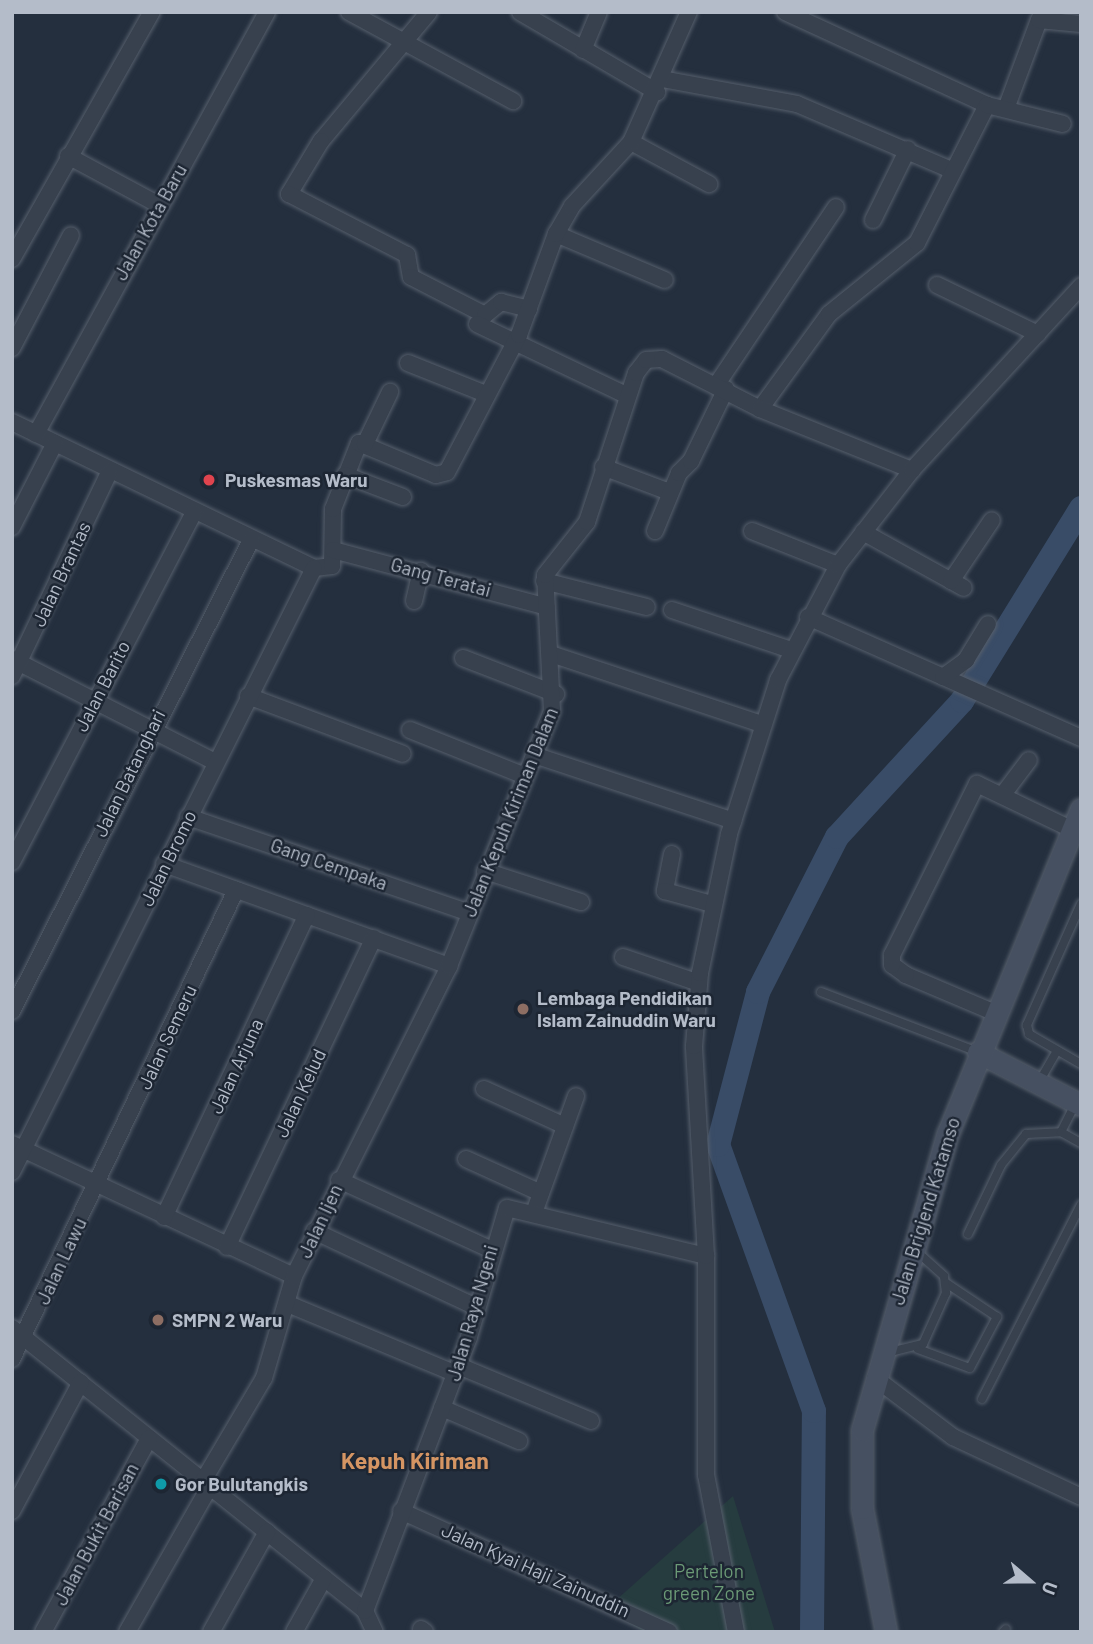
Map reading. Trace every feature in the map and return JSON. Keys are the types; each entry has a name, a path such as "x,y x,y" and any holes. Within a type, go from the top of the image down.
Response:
{"street":[{"path":"12,259 152,12"},
{"name":"Jalan Kota Baru","path":"36,434 267,12"},
{"path":"349,12 513,101"},
{"path":"401,40 416,12"},
{"path":"429,12 401,40 321,141 289,194 407,255 411,277 485,315 501,302 528,309"},
{"path":"520,12 583,50 659,86 771,96 908,149 953,171"},
{"path":"583,50 599,12"},
{"path":"12,422 109,473 314,568 331,566 334,550 331,520 355,447 365,444 444,474 514,345 556,234 572,206 631,142 659,86 689,12"},
{"path":"785,12 987,105 1007,106 1063,124"},
{"path":"1007,106 1039,20 1081,24"},
{"path":"760,409 829,314 917,243 987,105"},
{"path":"631,142 709,184"},
{"path":"873,220 908,149"},
{"path":"68,156 159,205"},
{"path":"655,531 669,492 722,386 836,207"},
{"path":"556,234 665,280"},
{"path":"12,348 71,235"},
{"path":"937,285 1038,334"},
{"path":"736,1632 706,1475 706,1256 694,1046 699,983 712,904 733,821 762,724 791,650 838,565 912,470 1081,286"},
{"path":"477,324 514,345 626,395"},
{"path":"647,607 544,581 551,561 581,533 626,395 653,358 722,386 760,409 912,470"},
{"path":"408,363 486,394"},
{"path":"365,444 390,392"},
{"path":"12,527 55,443"},
{"path":"603,467 669,492"},
{"name":"Jalan Brantas","path":"14,666 109,473"},
{"path":"345,474 402,497"},
{"name":"Jalan Barito","path":"12,862 194,512"},
{"path":"863,533 957,585 992,520"},
{"path":"752,531 838,565"},
{"name":"Jalan Batanghari","path":"12,1011 151,728 252,538"},
{"name":"Gang Teratai","path":"334,550 421,571 547,607"},
{"name":"Jalan Bromo","path":"12,1172 19,1147 314,568"},
{"path":"414,601 421,571"},
{"name":"Jalan Kepuh Kiriman Dalam","path":"450,966 556,694 554,655 544,581"},
{"path":"672,610 791,650"},
{"path":"808,617 1081,738"},
{"path":"945,678 967,660 988,624"},
{"path":"554,655 762,724"},
{"path":"463,658 556,694"},
{"path":"14,666 94,700 215,762"},
{"path":"248,696 403,754"},
{"path":"410,730 525,776"},
{"path":"534,755 733,821"},
{"path":"1004,793 1029,760"},
{"path":"993,1012 905,975 892,965 892,955 975,786 983,783 1071,829"},
{"name":"Jalan Brigjend Katamso","path":"886,1632 859,1483 862,1430 912,1247 978,1052 1081,809"},
{"name":"Gang Cempaka","path":"188,817 470,913"},
{"path":"672,855 665,891 712,904"},
{"path":"164,864 450,966"},
{"path":"485,871 582,902"},
{"name":"Jalan Semeru","path":"97,1185 236,890"},
{"name":"Jalan Arjuna","path":"164,1217 307,915"},
{"name":"Jalan Kelud","path":"227,1247 374,939"},
{"path":"623,957 699,983"},
{"name":"Jalan Ijen","path":"127,1632 264,1378 288,1304 294,1276 314,1231 450,966"},
{"path":"978,1052 1078,1104"},
{"path":"484,1089 565,1126"},
{"path":"535,1210 576,1096"},
{"path":"19,1147 227,1247 294,1276"},
{"path":"466,1159 541,1193"},
{"path":"339,1180 490,1249"},
{"name":"Jalan Lawu","path":"12,1359 18,1332 97,1185"},
{"name":"Jalan Raya Ngeni","path":"365,1611 457,1370 490,1249 507,1208 535,1210 605,1234 706,1256"},
{"path":"314,1231 476,1307"},
{"path":"288,1304 591,1421"},
{"path":"18,1332 365,1611 375,1632"},
{"path":"875,1378 953,1437 1081,1497"},
{"path":"12,1511 80,1382"},
{"path":"442,1408 519,1441"},
{"name":"Jalan Bukit Barisan","path":"43,1632 149,1438"},
{"name":"Jalan Kyai Haji Zainuddin","path":"401,1511 651,1627 669,1632"},
{"path":"212,1632 267,1532"},
{"path":"294,1632 324,1578"}],"lane":[{"path":"1081,904 1027,1025 1057,1051 1081,1064"},
{"path":"821,992 978,1052"},
{"path":"1039,1083 1057,1051"},
{"path":"1061,1132 1078,1104"},
{"path":"968,1234 1010,1151 1032,1130 1061,1132 1081,1143"},
{"path":"982,1399 1081,1205"},
{"path":"881,1354 918,1349 970,1368 997,1317 946,1283 912,1247"},
{"path":"918,1349 946,1283"}],"green space":[{"name":"Pertelon green Zone","path":"733,1496 775,1632 644,1632 606,1609"}],"waterway":[{"path":"812,1632 814,1411 718,1145 758,992 837,837 962,701 1081,508"}],"place":[{"name":"Puskesmas Waru","path":"209,480"},
{"name":"Lembaga Pendidikan Islam Zainuddin Waru","path":"523,1009"},
{"name":"SMPN 2 Waru","path":"158,1320"},
{"name":"Gor Bulutangkis","path":"161,1484"}],"district":[{"name":"Kepuh Kiriman","path":"415,1460"}]}
